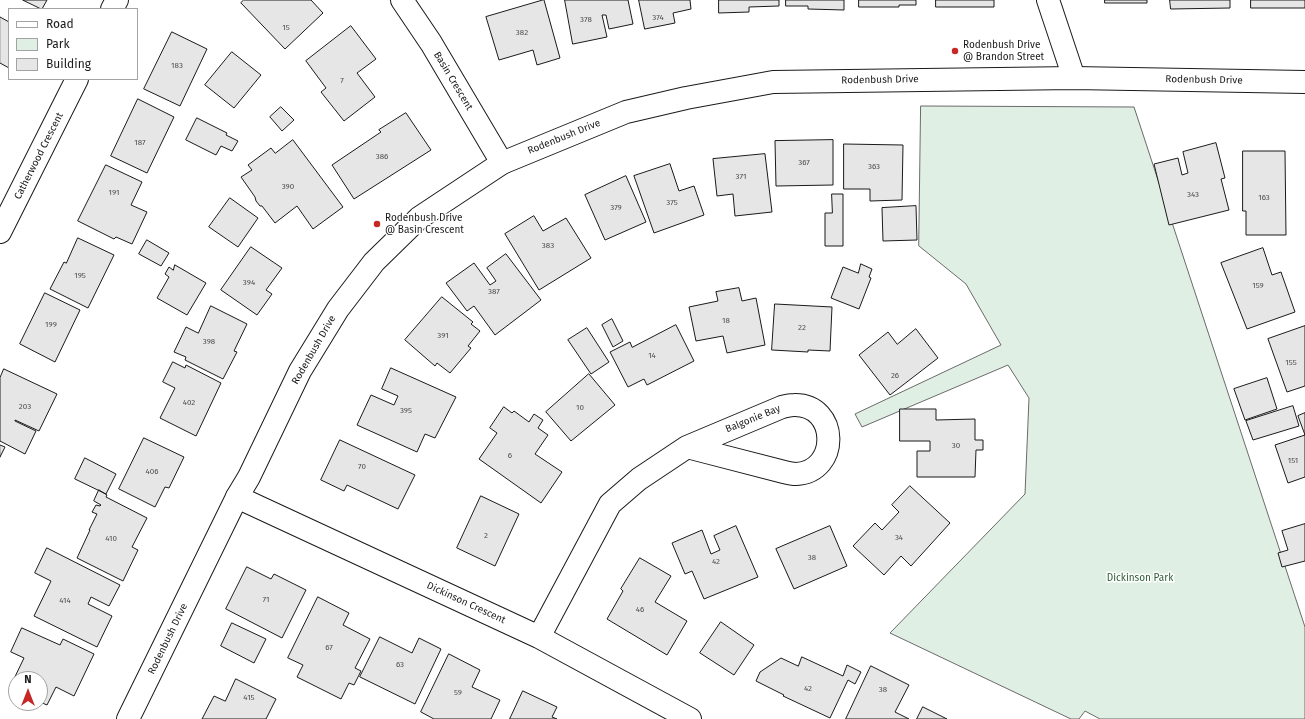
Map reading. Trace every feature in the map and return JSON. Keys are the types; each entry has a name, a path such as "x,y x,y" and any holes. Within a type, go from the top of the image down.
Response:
{"street":[{"name":"Basin Crescent","path":"402,0 431,43 502,163"},
{"path":"1048,0 1074,78"},
{"name":"Rodenbush Drive","path":"128,719 237,497 250,477 300,371 338,309 374,262 419,218 502,163 626,112 686,98 774,82 1074,78 1305,82"},
{"name":"Catherwood Crescent","path":"0,232 76,80"},
{"name":"Balgonie Bay","path":"539,637 610,504 639,479 687,446 782,407 794,404 806,406 816,412 824,421 829,432 829,444 825,456 818,465 808,472 796,474 687,446"},
{"name":"Dickinson Crescent","path":"237,497 539,637 690,719"}],"green space":[{"name":"Dickinson Park","path":"921,106 1134,107 1305,627 1305,719 1100,719 1085,711 1079,719 1071,719 890,633 1025,494 1029,398 1008,365 862,427 855,414 1001,345 966,284 919,246"}],"building":[{"path":"23,0 47,0 43,8"},
{"path":"244,0 311,0 323,13 285,49 241,3"},
{"path":"544,0 560,58 537,65 533,50 499,60 486,17"},
{"path":"565,0 628,0 633,24 609,29 606,15 602,15 607,37 573,44"},
{"path":"639,0 690,0 691,9 673,13 675,23 645,29"},
{"path":"719,0 779,0 779,6 749,7 749,12 719,13"},
{"path":"786,0 844,0 844,10 808,9 808,6 786,6"},
{"path":"859,0 916,0 916,5 899,5 899,7 859,7"},
{"path":"936,0 994,0 994,7 936,7"},
{"path":"1105,0 1147,0 1147,3 1105,3"},
{"path":"1170,0 1230,0 1230,8 1171,9"},
{"path":"1251,0 1305,0 1305,8 1251,8"},
{"path":"0,17 8,21 8,67 0,63"},
{"path":"351,26 376,59 357,73 375,97 344,121 321,92 326,88 306,61"},
{"path":"172,32 207,49 180,106 144,89"},
{"path":"232,52 261,75 234,108 205,85"},
{"path":"138,99 174,117 147,173 111,156"},
{"path":"281,107 294,120 282,131 270,117"},
{"path":"406,113 431,150 354,199 332,165 381,132 379,130"},
{"path":"197,118 227,133 226,135 238,141 232,151 221,146 216,155 186,140"},
{"path":"293,140 343,207 313,229 297,206 275,223 262,206 260,206 256,201 255,197 241,177 252,170 248,165 271,148 275,153"},
{"path":"833,140 833,185 776,186 775,141"},
{"path":"1216,143 1225,178 1221,179 1229,210 1169,225 1154,164 1178,158 1182,175 1188,173 1183,152"},
{"path":"844,144 903,145 902,200 870,201 870,189 844,189"},
{"path":"1243,151 1285,151 1286,235 1246,235 1246,211 1243,211"},
{"path":"765,154 772,212 735,216 733,194 717,196 713,159"},
{"path":"670,164 679,191 694,186 704,215 654,233 634,176"},
{"path":"106,165 142,182 131,205 147,212 132,244 116,237 114,239 78,221"},
{"path":"626,176 646,222 605,240 585,195"},
{"path":"832,194 843,194 843,246 825,246 825,213 832,213"},
{"path":"230,198 258,218 238,247 209,227"},
{"path":"916,206 917,240 883,241 882,208"},
{"path":"534,216 543,231 566,218 591,258 539,290 505,234"},
{"path":"78,238 114,255 88,308 50,289 64,262 66,263"},
{"path":"147,240 169,253 161,266 139,254"},
{"path":"251,247 282,268 266,290 272,294 257,315 221,290"},
{"path":"1263,248 1272,275 1281,272 1295,312 1247,329 1221,263"},
{"path":"506,254 541,300 495,335 474,306 467,311 446,283 474,263 490,285 496,281 487,268"},
{"path":"861,264 872,269 869,277 871,278 859,309 831,298 843,267 858,273"},
{"path":"175,265 206,283 187,315 157,298 169,277 165,274 169,267 173,270"},
{"path":"739,288 742,301 756,298 765,345 727,353 723,336 696,341 689,307 718,301 716,292"},
{"path":"45,293 80,310 55,362 20,344"},
{"path":"442,297 473,322 471,324 480,331 468,346 471,348 450,373 437,363 435,366 405,340"},
{"path":"775,304 832,307 830,351 808,350 808,352 772,350"},
{"path":"211,306 247,324 234,351 237,352 223,379 185,360 186,357 174,352 186,327 198,333"},
{"path":"612,319 623,341 613,347 602,325"},
{"path":"676,325 694,361 647,385 644,379 628,387 610,352 630,342 632,347"},
{"path":"1305,326 1305,386 1287,392 1268,339"},
{"path":"587,328 609,362 591,374 568,340"},
{"path":"916,329 938,358 890,395 859,355 888,332 897,344"},
{"path":"173,362 185,368 186,365 221,383 196,436 160,418 175,388 163,382"},
{"path":"391,368 456,397 435,438 425,434 417,452 357,425 371,395 394,405 398,396 382,389"},
{"path":"4,369 57,394 39,431 15,420 36,431 25,454 0,441 0,378"},
{"path":"589,374 615,405 571,441 546,412"},
{"path":"1267,378 1277,409 1245,420 1234,389"},
{"path":"1293,406 1299,426 1253,440 1246,421"},
{"path":"504,407 512,413 514,411 529,422 534,414 543,420 538,428 548,435 535,454 562,472 541,503 479,459 497,433 490,428"},
{"path":"900,409 936,409 936,420 975,419 975,440 983,440 983,450 976,450 975,477 917,477 917,451 930,451 930,441 900,441"},
{"path":"1305,413 1305,435 1298,416"},
{"path":"1305,435 1305,477 1288,483 1275,445"},
{"path":"144,438 184,457 169,488 165,487 155,507 119,489"},
{"path":"340,440 415,475 398,509 347,485 344,491 321,480"},
{"path":"0,445 5,447 0,457"},
{"path":"85,458 116,474 106,494 75,479"},
{"path":"910,486 950,523 911,566 901,556 884,575 853,546 875,523 882,530 899,512 892,505"},
{"path":"99,490 107,495 106,497 147,518 132,547 138,550 123,581 77,558 97,514 92,512 96,505 101,505 94,501"},
{"path":"481,496 519,514 495,566 457,548"},
{"path":"1305,524 1305,561 1282,567 1278,553 1288,550 1282,531"},
{"path":"736,526 758,577 704,599 692,571 685,574 672,543 702,530 711,554 720,550 714,536"},
{"path":"830,526 847,566 794,589 776,549"},
{"path":"47,548 120,585 109,606 91,597 88,604 112,616 97,647 34,616 51,581 35,573"},
{"path":"640,558 671,576 655,602 687,621 667,655 607,619 623,591 621,589"},
{"path":"247,567 271,579 274,574 306,590 282,638 226,609"},
{"path":"318,597 349,613 343,625 370,639 355,668 361,671 354,685 349,683 341,699 297,677 303,665 288,658"},
{"path":"721,622 754,645 734,675 700,653"},
{"path":"232,623 266,639 254,663 221,646"},
{"path":"22,628 60,645 63,639 94,654 74,696 56,687 48,703 48,671 18,671 24,658 11,652"},
{"path":"380,637 412,653 419,638 441,649 415,704 360,677"},
{"path":"449,654 480,670 472,687 500,700 491,719 434,719 421,712"},
{"path":"802,657 843,676 847,665 861,672 855,684 848,680 830,718 783,696 784,695 756,681 760,672 781,658 798,666"},
{"path":"871,666 909,685 895,712 909,719 846,719"},
{"path":"236,679 276,699 266,719 202,719 214,696 225,701"},
{"path":"523,691 557,707 552,717 557,719 510,719"},
{"path":"923,707 947,719 917,719"}],"place":[{"name":"Rodenbush Drive @ Brandon Street","path":"955,51"},
{"name":"Rodenbush Drive @ Basin Crescent","path":"377,224"}]}
